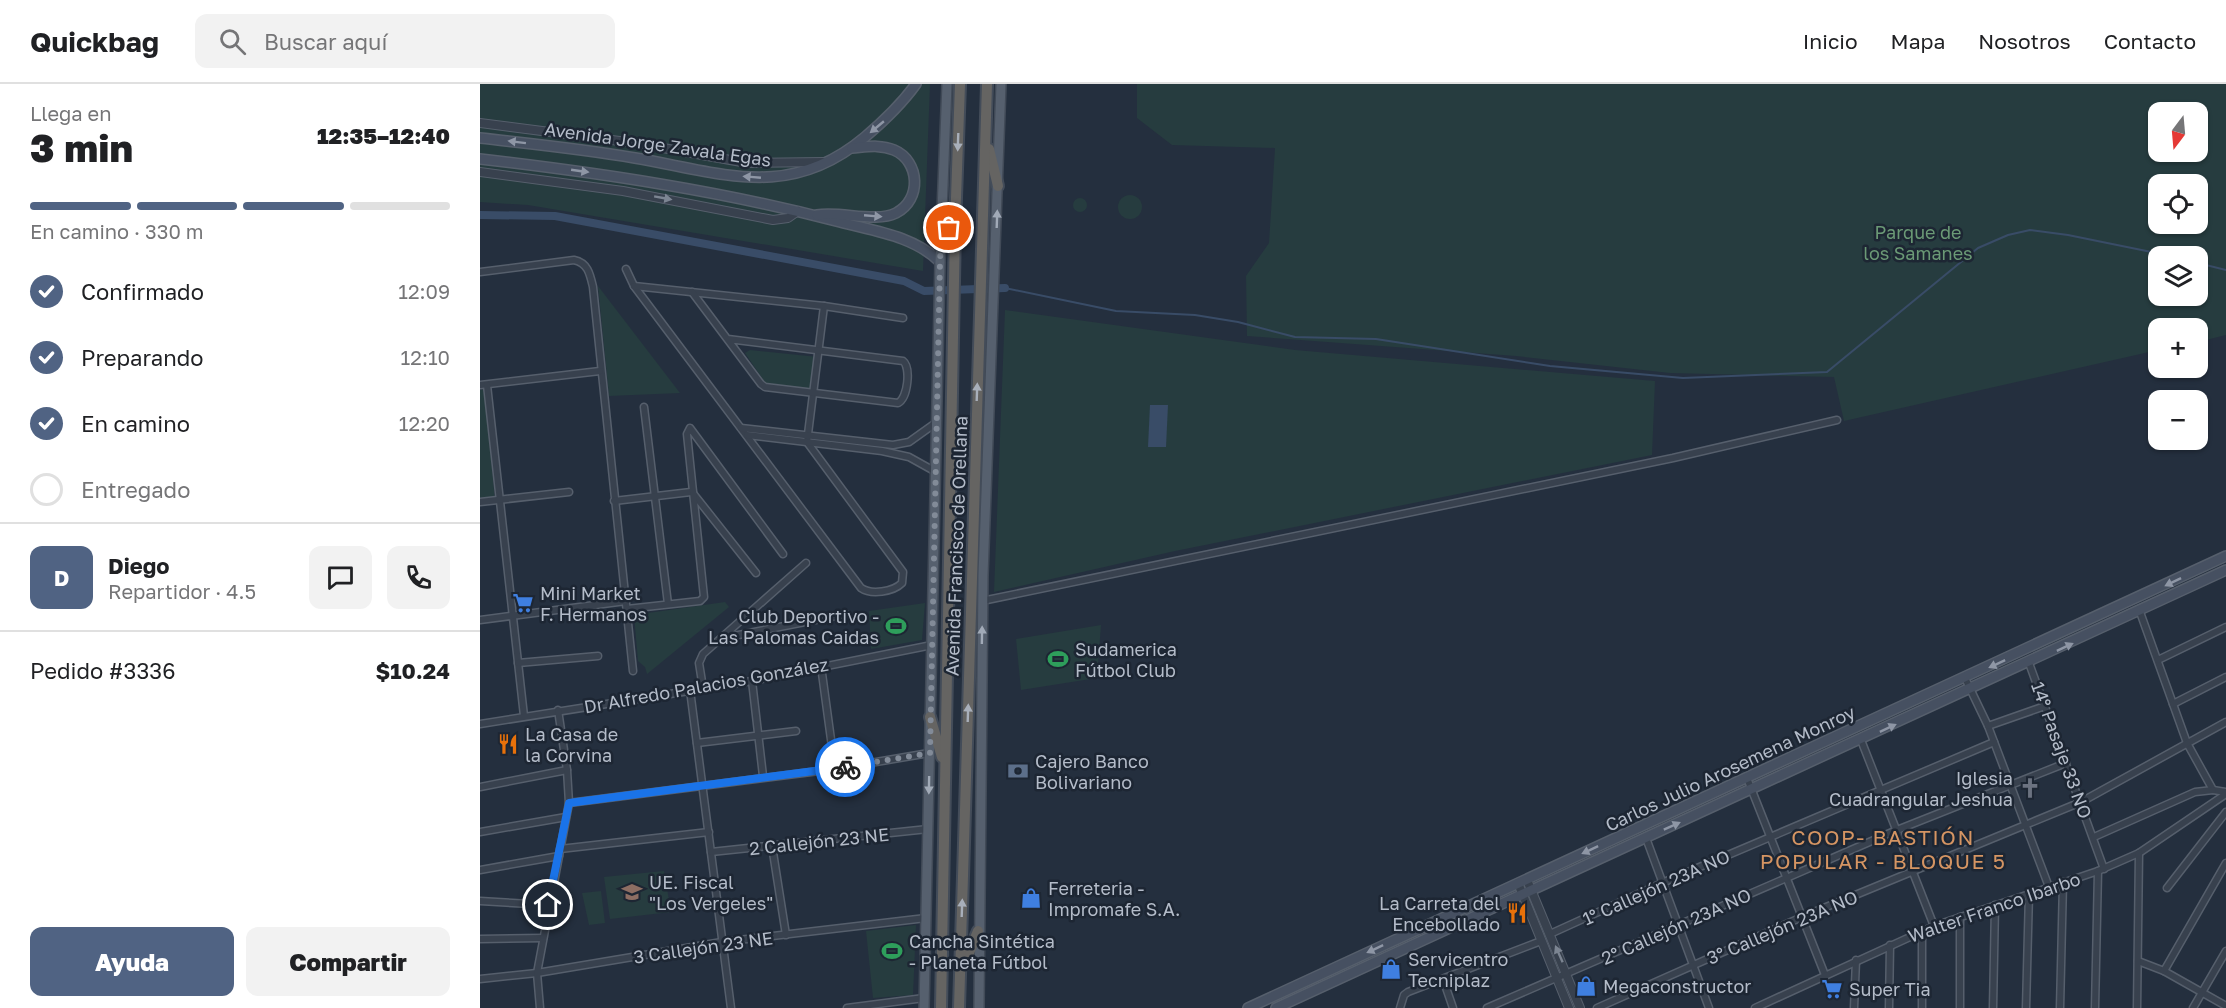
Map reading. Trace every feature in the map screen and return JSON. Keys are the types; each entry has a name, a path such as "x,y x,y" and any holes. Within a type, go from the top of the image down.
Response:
{"highway":[{"name":"Avenida Francisco de Orellana","path":"941,1008 955,211 960,84"},
{"name":"Avenida Francisco de Orellana","path":"959,1008 987,84"},
{"path":"986,134 998,186"},
{"path":"941,242 955,211"},
{"path":"930,717 946,773"},
{"path":"960,980 978,931"}],"main road":[{"name":"Avenida Jorge Zavala Egas","path":"480,138 632,157 754,177 786,177 829,163 852,148 896,110 916,84"},
{"name":"Avenida Francisco de Orellana","path":"924,1008 940,262 947,84"},
{"name":"Avenida Francisco de Orellana","path":"979,1008 982,601 1001,84"},
{"path":"815,216 834,212 887,216 901,210 911,197 915,179 913,169 905,157 888,148 852,148"},
{"name":"Avenida Jorge Zavala Egas","path":"480,159 626,178 798,211 916,244 940,262"},
{"name":"Carlos Julio Arosemena Monroy","path":"1248,1008 2226,556"},
{"name":"Carlos Julio Arosemena Monroy","path":"1276,1008 2029,663 2226,570"}],"street":[{"name":"Avenida Jorge Zavala Egas","path":"480,123 635,143 747,163 829,163"},
{"path":"480,172 623,191 774,220 788,218 798,211"},
{"path":"480,272 574,260 585,265 592,287 633,671"},
{"path":"626,269 634,286 861,588 869,592 897,588 902,583 903,572 808,438 824,306"},
{"path":"634,286 824,306 903,318"},
{"path":"692,292 763,386 898,403 904,397 908,368 905,362 728,339"},
{"path":"524,716 500,500 484,385 600,371"},
{"path":"644,407 669,604"},
{"path":"982,601 1673,458 1837,420"},
{"path":"747,435 899,444 909,442 937,422"},
{"path":"627,609 700,601 704,597 691,492 687,434 690,428 783,554"},
{"path":"741,428 907,456 936,472"},
{"path":"480,502 569,492"},
{"path":"614,501 691,492"},
{"path":"691,492 756,573"},
{"path":"704,688 699,660 806,563"},
{"path":"480,620 626,601"},
{"path":"2139,612 2187,743 2213,790"},
{"path":"722,638 846,614"},
{"path":"2158,660 2226,627"},
{"name":"Dr Alfredo Palacios González","path":"480,724 752,681 932,645"},
{"path":"518,663 598,656"},
{"name":"14° Pasaje 33 NO","path":"2029,663 2094,837 2101,870 2095,1008"},
{"path":"821,666 835,769"},
{"path":"2173,704 2226,677"},
{"path":"1965,678 1988,726 2011,783 2049,887"},
{"path":"752,681 763,776"},
{"path":"690,690 731,1008"},
{"path":"1988,726 2044,706"},
{"path":"540,1008 537,973 569,803 567,770 558,710"},
{"name":"3° Callejón 23A NO","path":"1597,1008 1802,917 2081,802 2226,722"},
{"path":"697,743 796,731"},
{"path":"1861,740 1934,926"},
{"name":"1° Callejón 23A NO","path":"1550,934 1662,883 1994,742"},
{"path":"569,803 763,776 835,769 930,753"},
{"name":"2° Callejón 23A NO","path":"1487,1008 1568,975 1678,924 1897,830 2066,763"},
{"path":"480,787 567,770"},
{"path":"1747,778 1825,975"},
{"path":"2094,837 2195,792 2213,790 2226,793"},
{"name":"Walter Franco Ibarbo","path":"1755,1008 1766,1006 1856,960 1934,926 2101,870 2139,853 2226,793"},
{"path":"2167,888 2226,812"},
{"path":"480,832 566,817"},
{"name":"2 Callejón 23 NE","path":"711,852 928,829"},
{"path":"480,870 560,852 709,832"},
{"path":"1646,838 1709,1008"},
{"path":"772,846 786,935"},
{"path":"2137,1008 2139,853"},
{"path":"2163,971 2226,863"},
{"path":"1522,882 1550,934 1580,1008"},
{"path":"2060,1008 2063,882"},
{"path":"1528,893 1541,941 1569,1008"},
{"path":"2026,1008 2029,893"},
{"path":"480,901 548,905"},
{"path":"1993,1008 1995,905"},
{"path":"1959,1008 1960,917"},
{"name":"3 Callejón 23 NE","path":"480,979 537,973 722,942 926,918"},
{"path":"1922,932 1922,1008"},
{"path":"480,939 543,938"},
{"path":"1400,1008 1404,995 1408,992 1541,941"},
{"path":"1889,1008 1890,945"},
{"path":"2193,1008 2226,951"},
{"path":"1854,1008 1856,960"},
{"path":"2138,961 2163,971 2226,1006"},
{"path":"1443,979 1453,1008"},
{"path":"847,1008 924,998"}],"green space":[{"path":"480,84 930,84 923,271 528,205 480,202"},
{"name":"Parque de los Samanes","path":"1137,84 2226,84 2226,335 2208,340 2208,318 2148,318 2148,352 1844,421 1834,377 1670,373 1516,356 1247,336 1246,276 1269,243 1275,148 1172,145 1137,118"},
{"path":"1130,195 1139,198 1142,207 1139,216 1130,219 1121,216 1118,207 1121,198"},
{"path":"1077,198 1083,198 1087,205 1083,212 1077,212 1073,208 1073,202"},
{"path":"598,286 680,393 609,396"},
{"path":"1005,310 1295,350 1655,381 1652,455 1175,551 994,592"},
{"path":"750,350 818,357 814,390 768,387 745,353"},
{"path":"485,389 495,501 480,502 480,390"},
{"path":"725,602 729,607 647,674 645,667 638,661 634,615"},
{"name":"Club Deportivo - Las Palomas Caidas","path":"925,603 922,640 871,649 869,611"},
{"name":"Sudamerica Fútbol Club","path":"1101,625 1097,678 1021,690 1016,639"},
{"path":"664,871 671,912 610,919 604,877"},
{"path":"601,891 605,923 589,925 582,893"},
{"name":"Cancha Sintética - Planeta Fútbol","path":"916,925 913,995 873,998 866,931"}],"water":[{"path":"1150,405 1168,405 1166,447 1148,447"}],"waterway":[{"path":"480,215 555,216 904,281 924,291 1005,288"},
{"path":"1005,288 1116,311 1195,315 1238,322 1295,337 1376,339 1550,366 1683,378 1827,372 1978,248 2008,235 2030,230 2068,235 2148,251"},
{"path":"2208,266 2226,270"}],"way so far":[{"path":"845,767 930,753 940,262 941,242 949,228"}],"place":[{"name":"Mini Market F. Hermanos","path":"523,603"},
{"name":"Club Deportivo - Las Palomas Caidas","path":"896,626"},
{"name":"Sudamerica Fútbol Club","path":"1058,659"},
{"name":"La Casa de la Corvina","path":"508,744"},
{"name":"Cajero Banco Bolivariano","path":"1018,771"},
{"name":"Iglesia Cuadrangular Jeshua","path":"2030,788"},
{"name":"UE. Fiscal \"Los Vergeles\"","path":"632,892"},
{"name":"Ferreteria - Impromafe S.A.","path":"1031,898"},
{"name":"La Carreta del Encebollado","path":"1517,913"},
{"name":"Cancha Sintética - Planeta Fútbol","path":"892,951"},
{"name":"Servicentro Tecniplaz","path":"1391,969"},
{"name":"Megaconstructor","path":"1586,986"},
{"name":"Super Tia","path":"1832,989"}],"district":[{"name":"COOP- BASTIÓN POPULAR - BLOQUE 5","path":"1883,849"}],"route":[{"path":"548,905 569,803 845,767"}]}
